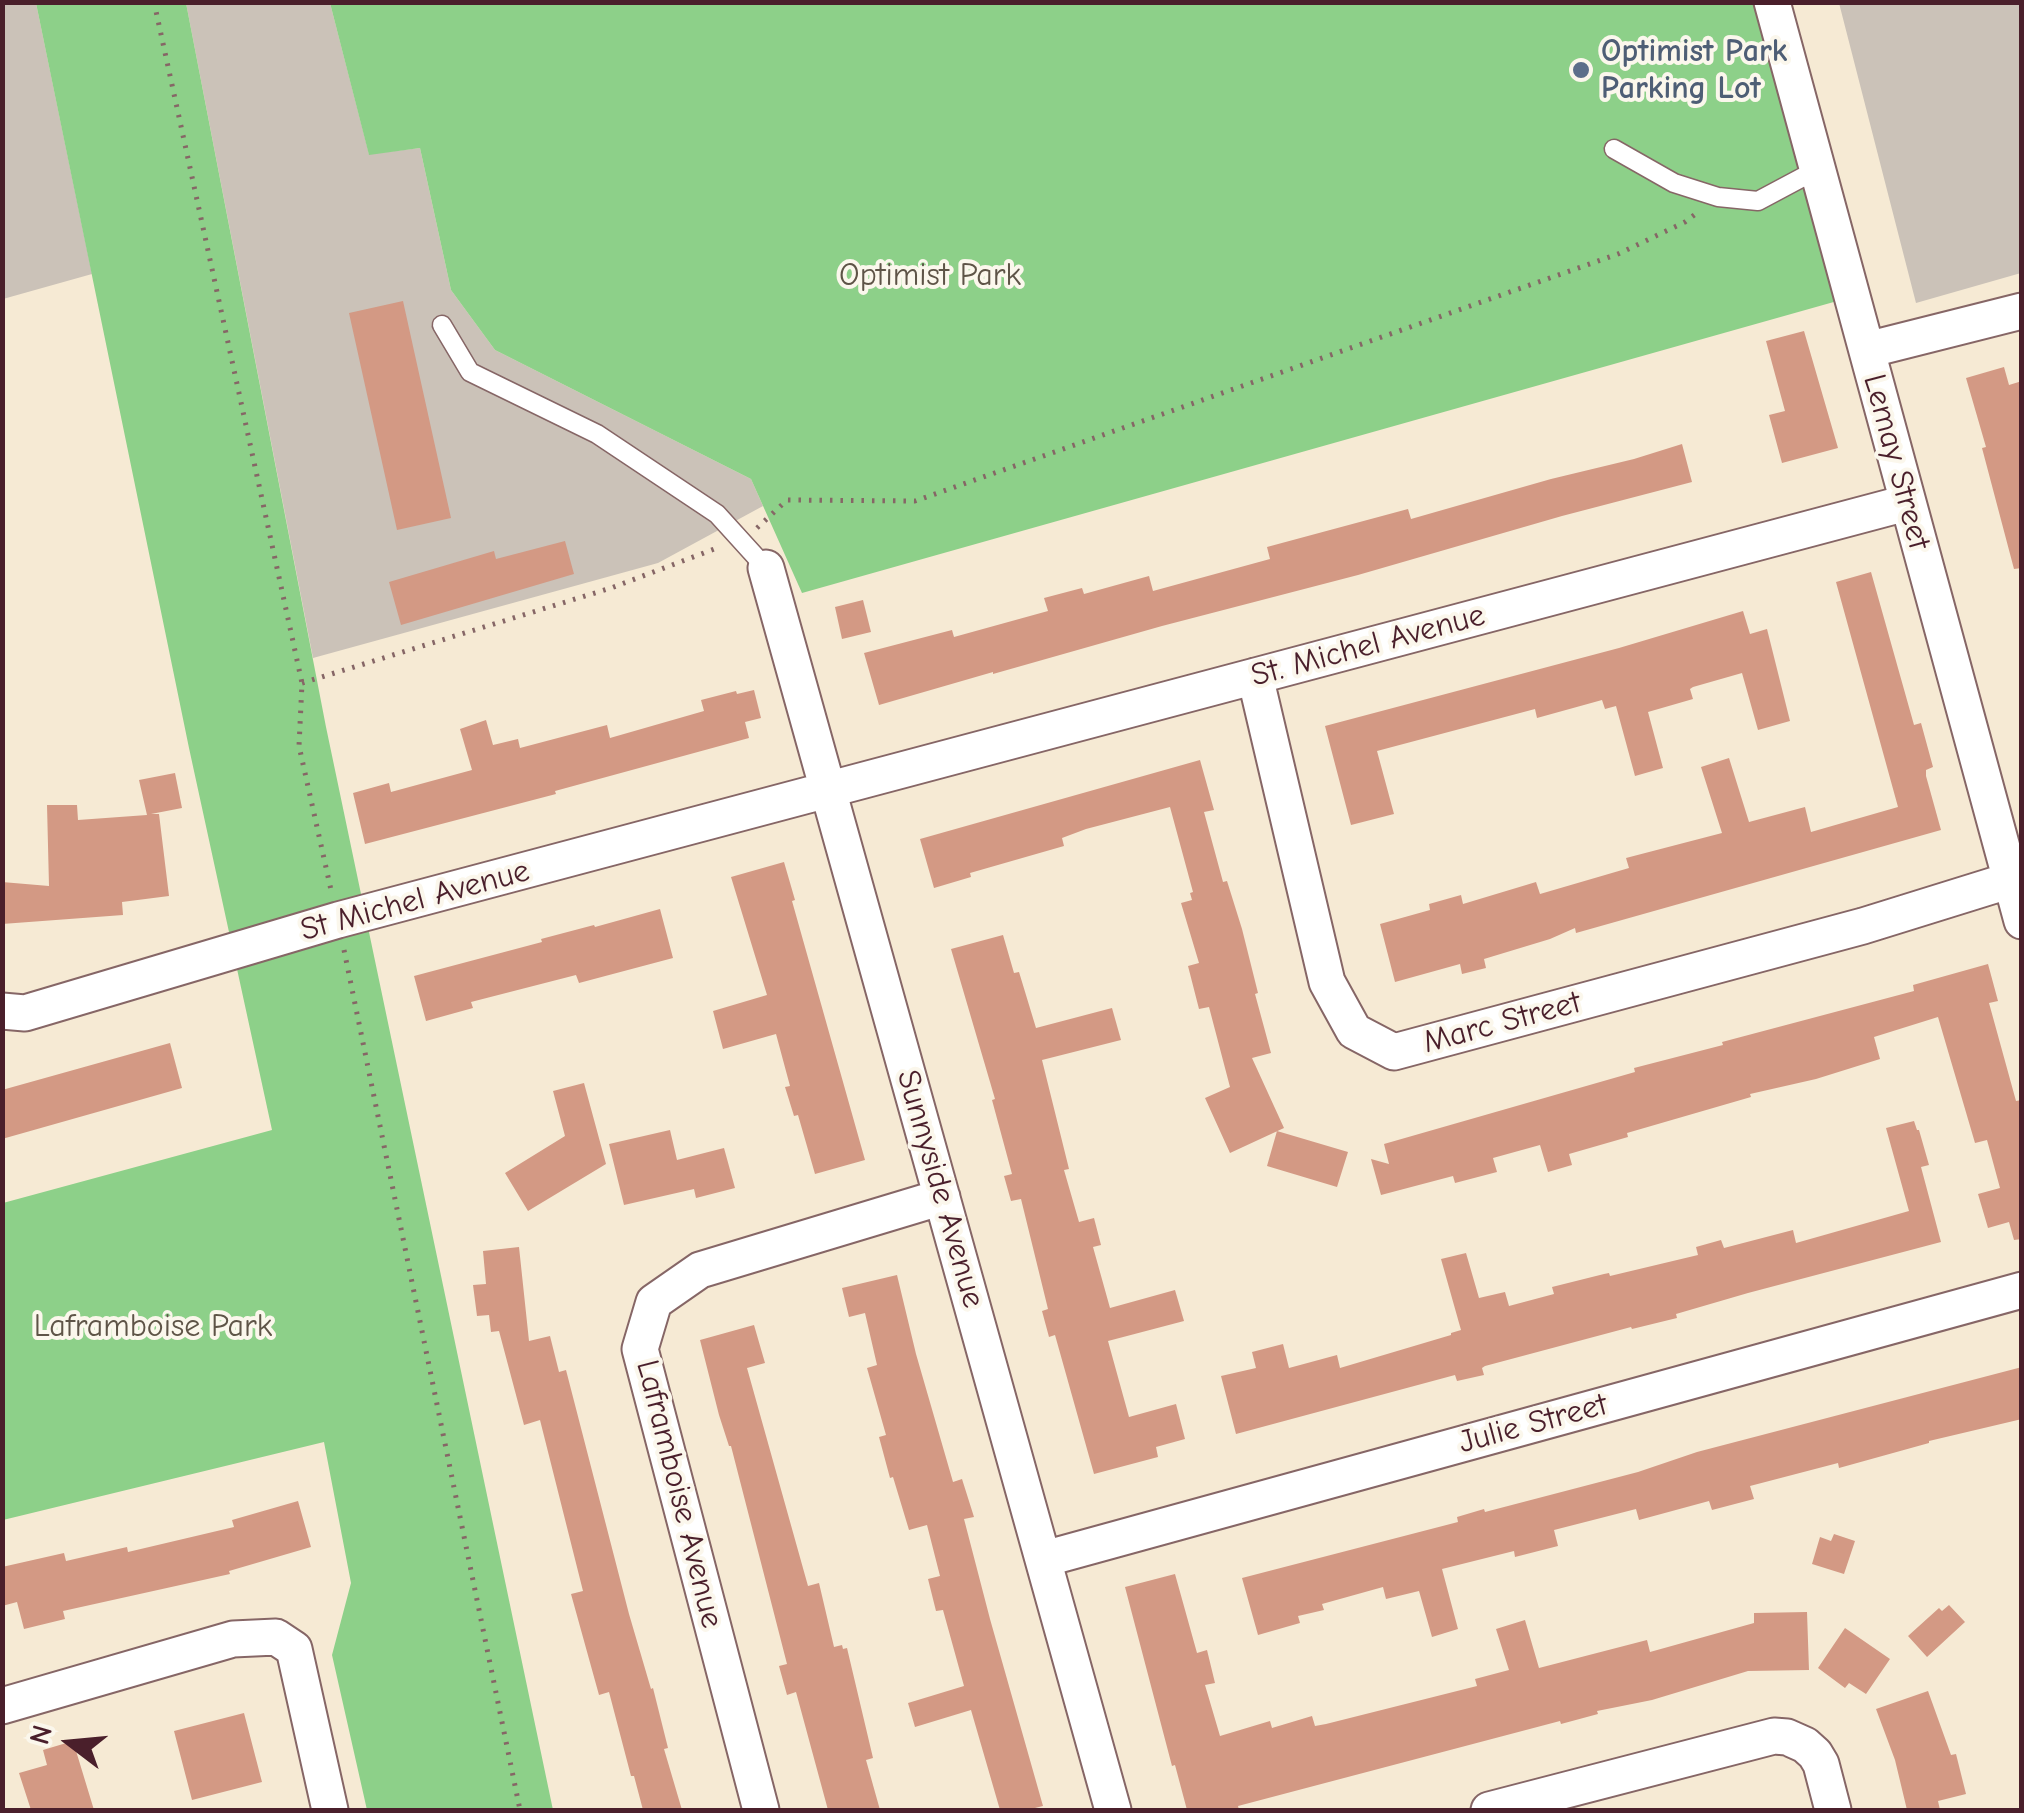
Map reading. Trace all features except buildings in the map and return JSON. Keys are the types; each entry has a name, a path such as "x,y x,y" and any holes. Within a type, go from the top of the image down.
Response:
{"street":[{"name":"Lemay Street","path":"1772,2 2022,921"},
{"path":"1867,350 2022,310"},
{"name":"St. Michel Avenue","path":"830,791 1906,503"},
{"name":"Sunnyside Avenue","path":"766,568 1113,1810"},
{"name":"Marc Street","path":"1255,676 1327,982 1354,1031 1394,1052 1864,926 2011,880"},
{"name":"St Michel Avenue","path":"2,1011 25,1013 338,920 830,791"},
{"name":"Laframboise Avenue","path":"761,1810 640,1349 654,1302 700,1270 942,1197"},
{"name":"Julie Street","path":"1044,1559 2022,1290"},
{"path":"2,1706 233,1639 276,1637 294,1649 330,1810"},
{"path":"1490,1810 1774,1736 1805,1745 1815,1754 1833,1810"}],"lane":[{"path":"1614,150 1674,182 1718,197 1758,200 1818,169"},
{"path":"442,325 470,372 597,434 717,514 766,568"}],"path":[{"path":"154,2 302,684 299,746 520,1810"},
{"path":"302,684 611,588 731,542 743,541 787,500 916,502 1618,254 1685,222 1718,197"}],"shaded area":[{"path":"3,3 36,3 92,274 3,299"},
{"path":"186,3 330,3 369,154 420,148 451,290 495,350 751,479 763,506 658,563 313,658"},
{"path":"1839,3 2021,3 2021,273 1916,303"}],"green space":[{"name":"Laframboise Park","path":"36,3 186,3 326,727 553,1810 367,1810 332,1655 351,1583 324,1442 3,1520 3,1203 272,1130"},
{"name":"Optimist Park","path":"330,3 1773,3 1855,296 802,593 751,479 495,350 451,290 420,148 369,155"}],"place":[{"name":"Optimist Park Parking Lot","path":"1581,70"}]}
